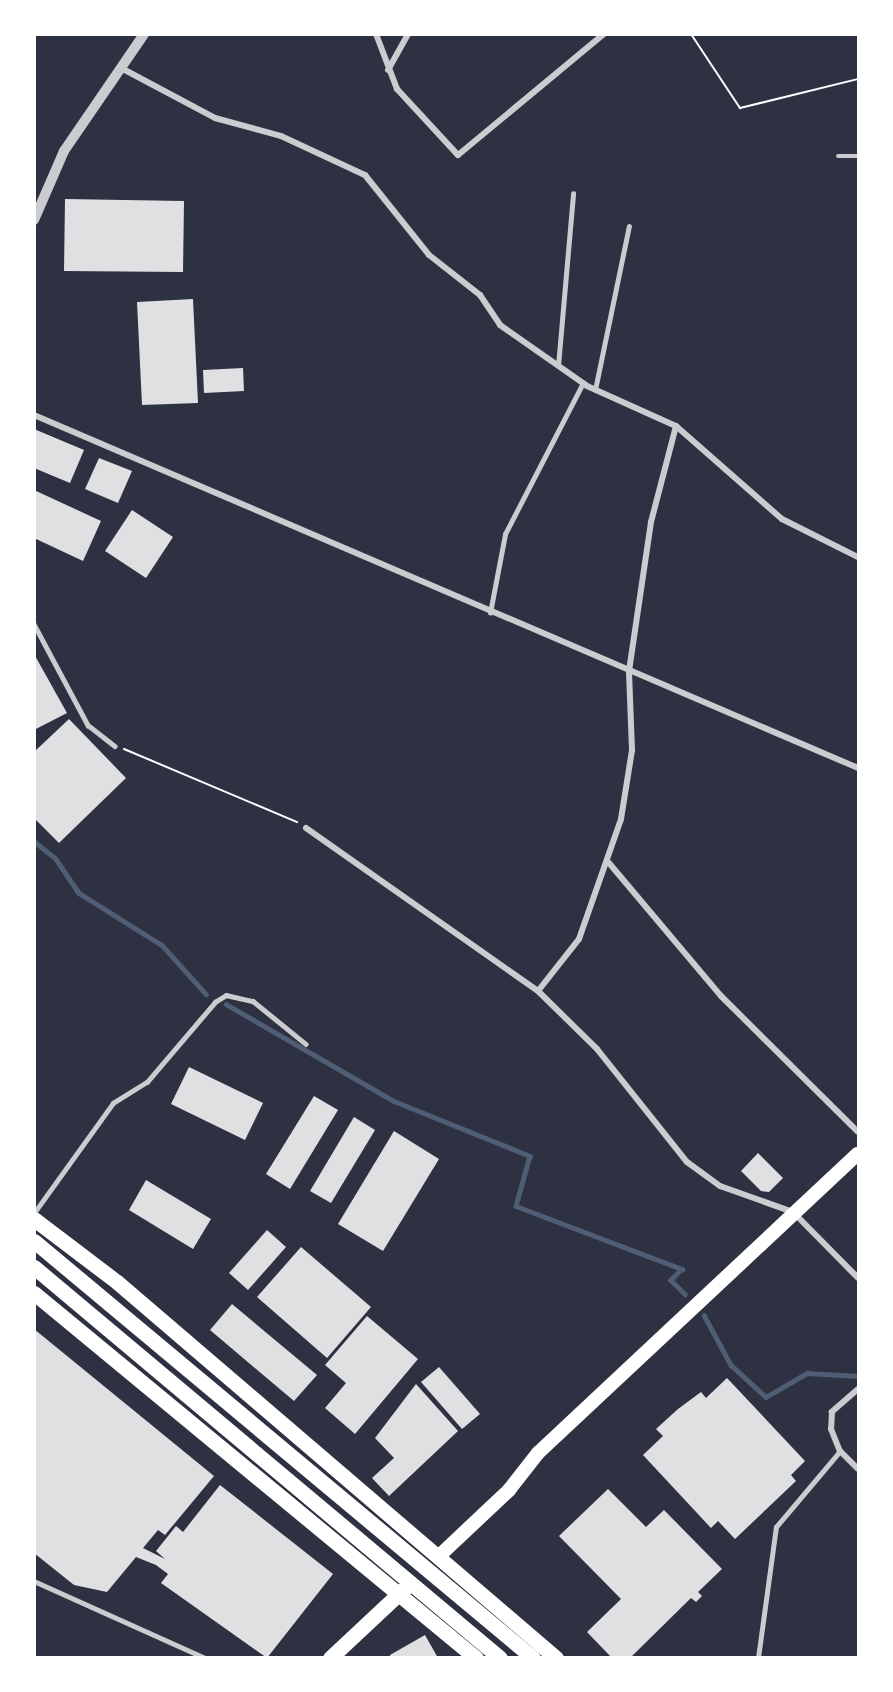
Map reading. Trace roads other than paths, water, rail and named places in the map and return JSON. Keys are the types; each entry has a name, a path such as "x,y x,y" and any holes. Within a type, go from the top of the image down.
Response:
{"highway":[{"path":"34,1219 556,1658"},
{"path":"34,1241 357,1508 533,1658"},
{"path":"34,1267 500,1658"},
{"path":"34,1293 400,1592 476,1658"},
{"path":"330,1658 438,1557"}],"main road":[{"path":"438,1557 793,1212 858,1154"}],"street":[{"path":"35,216 63,151 123,69 144,34"},
{"path":"376,34 397,90 458,155 604,34"},
{"path":"388,70 408,34"},
{"path":"123,69 215,118 281,136 365,175 429,255 480,295 500,325 595,390 676,426 782,519 858,557"},
{"path":"34,415 490,613 858,768"},
{"path":"538,992 579,939 609,863 632,750 629,671 651,522 676,426"},
{"path":"306,828 538,992 597,1049 687,1162 720,1186 793,1212 858,1278"},
{"path":"609,863 722,996 858,1132"},
{"path":"858,1389 832,1412 831,1429 840,1451 858,1469"}],"lane":[{"path":"838,156 858,156"},
{"path":"558,366 573,194"},
{"path":"595,390 629,226"},
{"path":"490,613 506,534 583,383"},
{"path":"34,624 88,725 115,746"},
{"path":"34,1213 113,1103 147,1082 215,1002 226,995 253,1001 306,1044"},
{"path":"758,1658 776,1527 840,1451"},
{"path":"34,1581 205,1658"},
{"path":"562,1658 573,1658"}],"waterway":[{"path":"34,841 56,859 79,893 162,945 206,994"},
{"path":"226,1004 394,1101 530,1156 516,1206 682,1269 671,1280 685,1294"},
{"path":"704,1315 731,1365 766,1397 807,1373 858,1376"}]}
